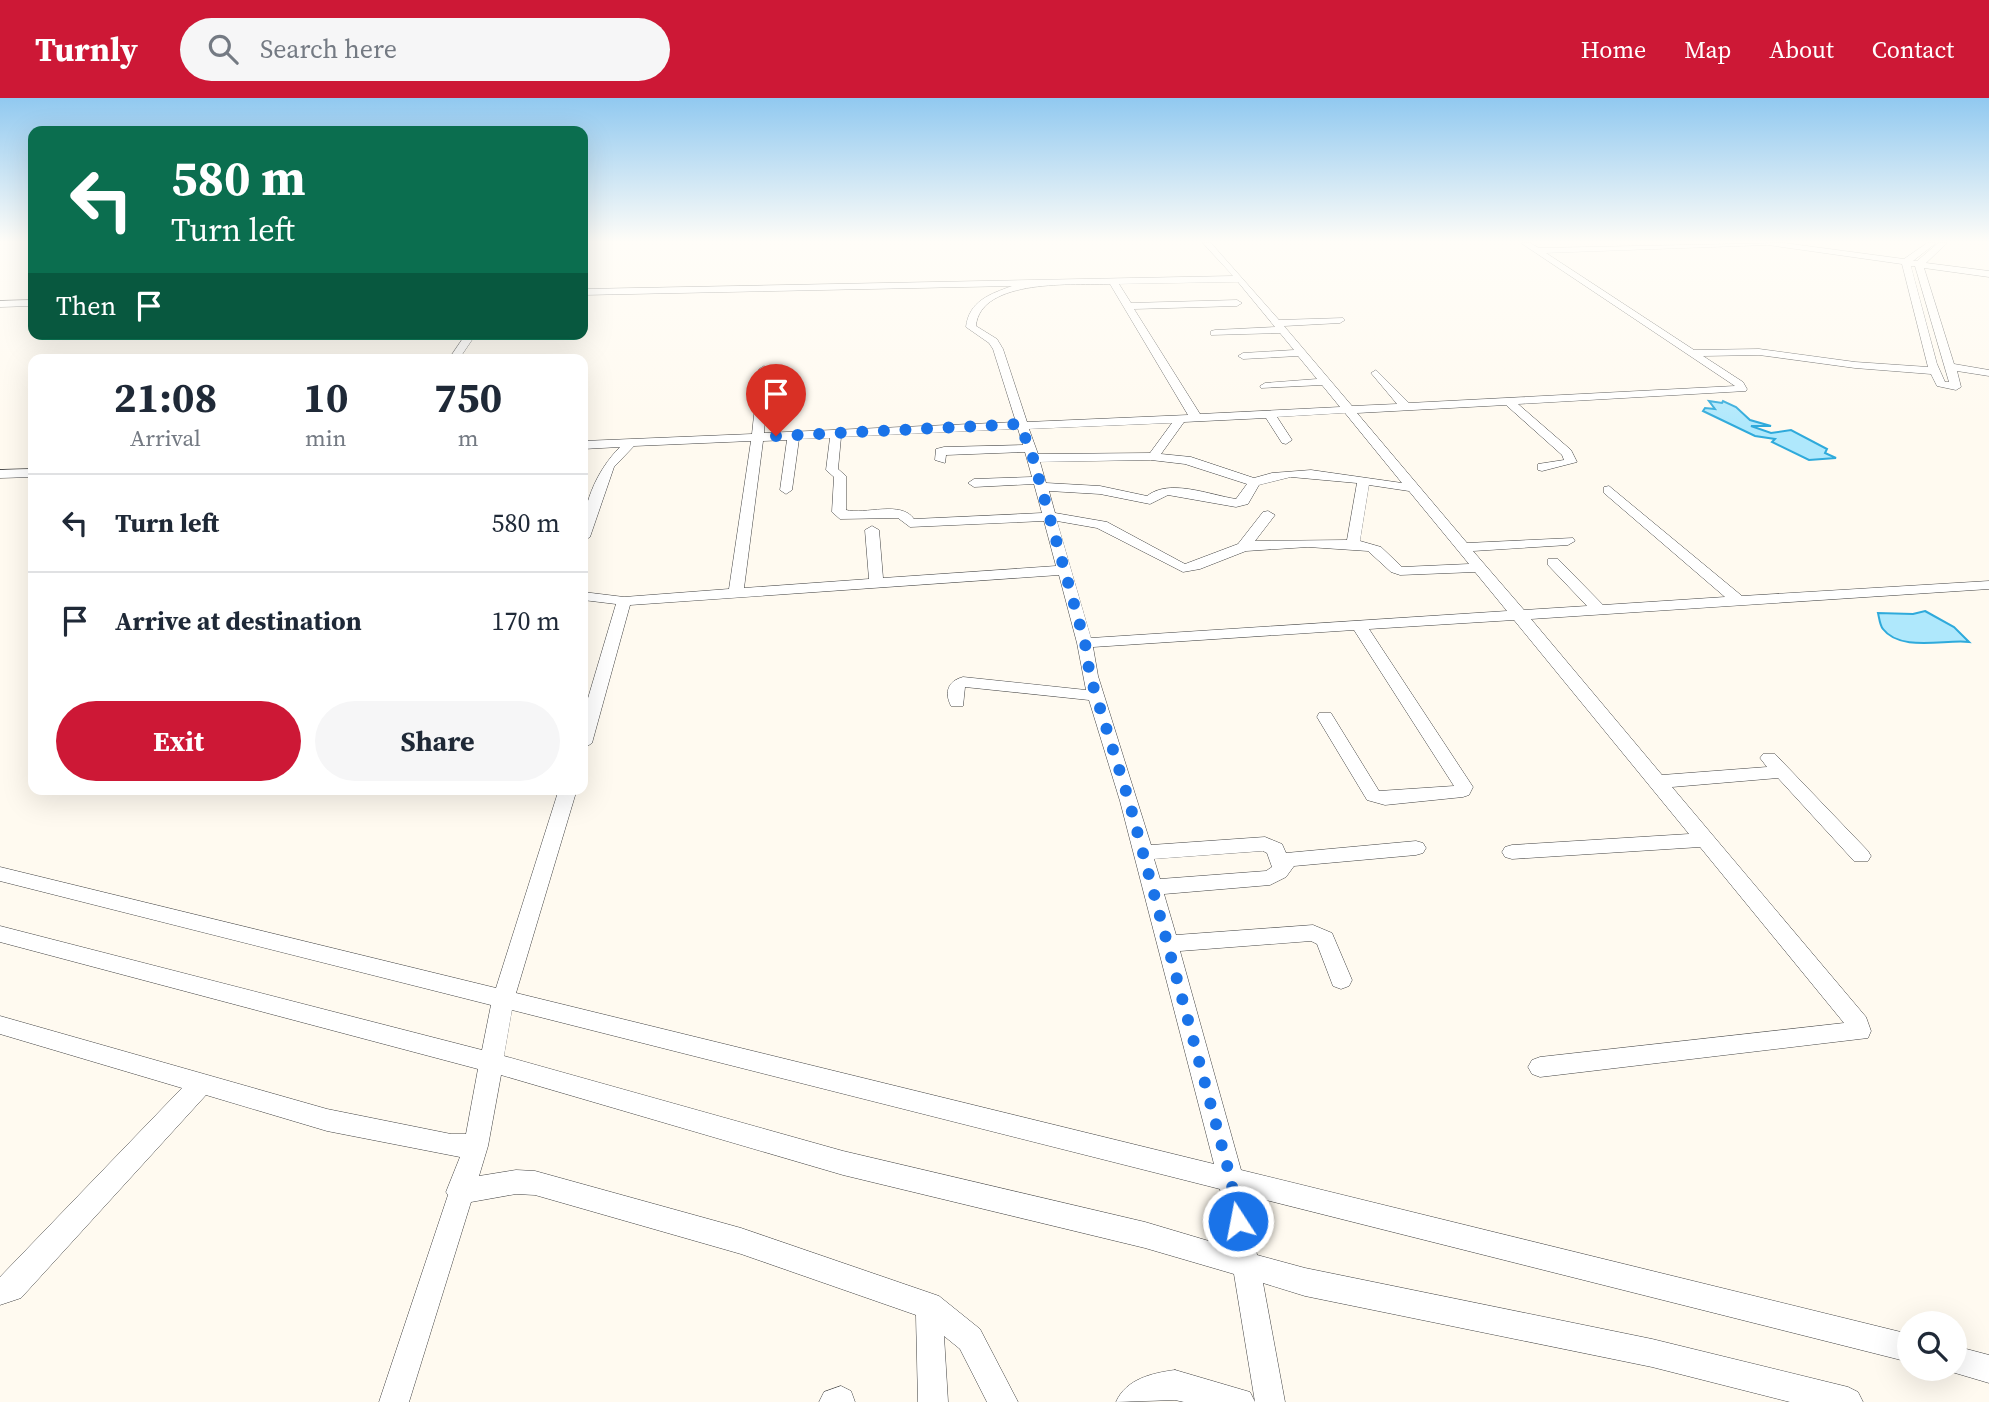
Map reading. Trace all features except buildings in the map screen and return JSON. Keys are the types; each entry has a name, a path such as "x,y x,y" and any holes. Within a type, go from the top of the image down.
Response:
{"street":[{"path":"981,304 970,322 972,330 993,341 998,349 1031,453 1231,1180 1270,1402"},
{"path":"1196,418 1128,306 1206,304"},
{"path":"1260,304 1858,1024 1860,1031 1540,1067"},
{"path":"588,445 1196,418 1742,389 1739,384 1617,304"},
{"path":"1917,304 1935,371 1942,385 1956,387 1931,304"},
{"path":"1215,333 1340,320"},
{"path":"1691,353 1759,352 1855,365 1935,371"},
{"path":"1243,356 1300,353"},
{"path":"1951,367 1989,373"},
{"path":"736,592 758,436 764,369"},
{"path":"1376,373 1405,406"},
{"path":"1265,386 1324,383"},
{"path":"1508,401 1567,453 1571,461 1542,467"},
{"path":"1269,413 1286,440"},
{"path":"1153,457 1181,418"},
{"path":"836,433 832,470 840,476 839,512 845,516 900,514 910,523 1049,517 1101,525 1183,568 1243,547 1353,544 1378,550 1394,569 1400,571 1480,568"},
{"path":"786,490 794,435"},
{"path":"588,523 608,466 631,443"},
{"path":"941,460 940,452 944,451 1153,457 1197,461 1254,482"},
{"path":"0,474 28,473"},
{"path":"974,483 1040,484 1100,490 1150,500 1160,492 1168,491 1236,503 1243,501 1254,482 1264,476 1306,473 1412,488"},
{"path":"1353,544 1363,482"},
{"path":"1609,490 1737,600"},
{"path":"1243,547 1268,515"},
{"path":"872,530 876,583"},
{"path":"1462,547 1568,541"},
{"path":"1553,562 1597,608"},
{"path":"588,597 624,601 1063,570"},
{"path":"1085,643 1518,613 1989,585"},
{"path":"588,726 624,601"},
{"path":"1325,717 1373,796 1385,799 1459,793 1463,790 1464,787 1359,626"},
{"path":"957,702 955,688 963,682 1096,696"},
{"path":"1769,758 1861,856"},
{"path":"1656,782 1783,772"},
{"path":"394,1402 459,1192 476,1146 503,999 566,795"},
{"path":"1512,852 1703,839"},
{"path":"1143,853 1265,844 1275,849 1281,866"},
{"path":"1152,887 1269,878 1279,872 1288,859 1416,848"},
{"path":"0,874 1897,1345"},
{"path":"1167,944 1313,933 1325,939 1341,979"},
{"path":"0,934 490,1062 843,1163 965,1190 1246,1263 1305,1282 1653,1353 1848,1402"},
{"path":"0,1025 327,1120 451,1145 476,1146"},
{"path":"0,1292 11,1288 202,1083"},
{"path":"459,1192 516,1182 535,1183 741,1241 929,1306 970,1339 1003,1402"},
{"path":"929,1306 933,1402"},
{"path":"1967,1363 1989,1369"},
{"path":"1131,1402 1153,1387 1175,1385 1240,1402"}],"water":[{"path":"1709,401 1723,401 1736,407 1750,420 1771,426 1751,426 1771,433 1791,430 1827,449 1825,453 1836,458 1809,460 1772,442 1775,439 1755,436 1703,411 1705,408 1715,409"},
{"path":"1925,611 1954,627 1969,642 1924,643 1900,640 1883,629 1878,613 1913,614"}],"route":[{"path":"776,436 1020,424 1033,458 1085,643 1090,676 1129,801 1231,1180 1238,1221"}]}
